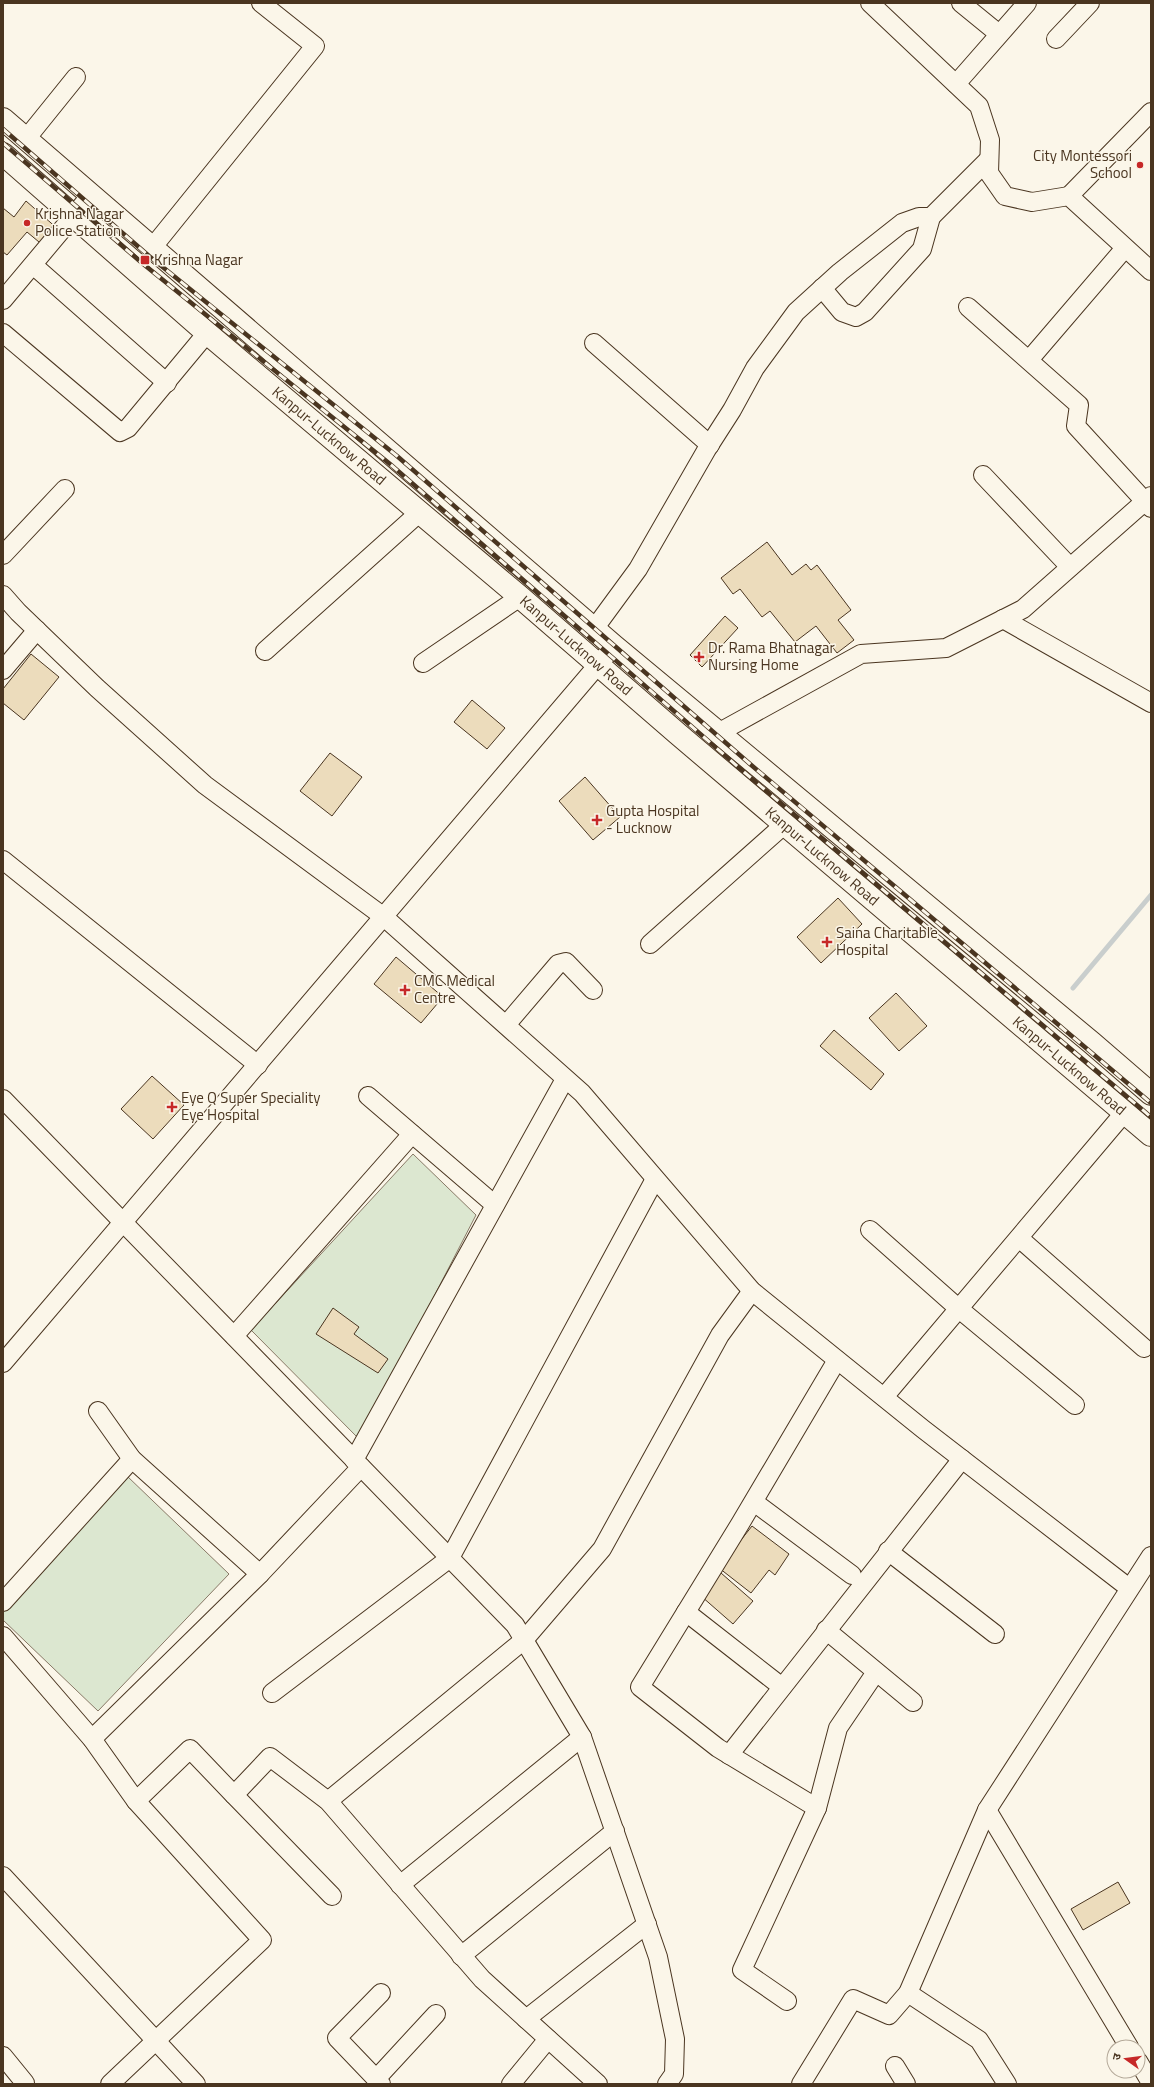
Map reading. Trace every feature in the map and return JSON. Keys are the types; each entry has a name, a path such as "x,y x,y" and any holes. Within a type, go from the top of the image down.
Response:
{"highway":[{"name":"Kanpur-Lucknow Road","path":"3,119 614,646 1092,1043 1151,1094"},
{"name":"Kanpur-Lucknow Road","path":"3,154 208,333 1151,1135"}],"street":[{"path":"152,248 315,46 261,3"},
{"path":"870,3 979,106 990,140 989,173 1005,196 1032,202 1069,196 1151,112"},
{"path":"961,3 999,34"},
{"path":"956,84 1027,3"},
{"path":"1056,39 1090,3"},
{"path":"26,139 76,77"},
{"path":"822,288 842,312 856,317 865,312 922,249 931,217 989,159"},
{"path":"3,300 90,195"},
{"path":"1069,196 1151,271"},
{"path":"594,629 638,569 710,444 732,410 755,368 796,312 822,288 902,223 919,217 931,217"},
{"path":"1029,360 1125,248"},
{"path":"33,265 167,383"},
{"path":"718,733 861,654 946,648 1023,609 1070,567 1149,502 1076,426 1079,405 968,307"},
{"path":"3,333 120,432 128,428 208,333"},
{"path":"594,343 710,444"},
{"path":"984,475 1070,567"},
{"path":"3,555 66,489"},
{"path":"265,651 420,512"},
{"path":"3,595 36,630 97,688 205,785 384,917 582,1093 752,1291 962,1459 1130,1588"},
{"path":"423,663 520,597"},
{"path":"1003,619 1151,703"},
{"path":"3,670 36,630"},
{"path":"3,1363 614,646"},
{"path":"650,944 785,824"},
{"path":"3,860 258,1065"},
{"path":"506,1025 558,964 566,962 593,990"},
{"path":"92,1739 260,1574 358,1464 495,1206 565,1079"},
{"path":"368,1096 495,1206"},
{"path":"3,1099 514,1625 582,1737 647,1924 658,1957 675,2039 674,2074 667,2084"},
{"path":"884,1397 1124,1113"},
{"path":"234,1336 412,1134"},
{"path":"272,1693 450,1558 655,1179"},
{"path":"870,1230 958,1308 1074,1405"},
{"path":"1019,1238 1144,1348"},
{"path":"328,1801 524,1640 602,1550 720,1335 752,1291"},
{"path":"817,1808 728,1755 640,1687 754,1502 837,1360"},
{"path":"98,1411 132,1459 260,1574"},
{"path":"3,1602 132,1459"},
{"path":"728,1755 962,1459"},
{"path":"754,1502 852,1575"},
{"path":"888,1551 995,1634"},
{"path":"801,2084 853,1999 889,2015 908,1993 987,1810 1151,1556"},
{"path":"686,1612 782,1687"},
{"path":"826,1630 912,1702"},
{"path":"3,1636 92,1739 136,1801 262,1940 110,2084"},
{"path":"787,2001 742,1970 817,1808 838,1728 876,1672"},
{"path":"400,1885 582,1737"},
{"path":"136,1801 190,1749 332,1896"},
{"path":"234,1795 270,1757 328,1801 482,1979 598,2084"},
{"path":"987,1810 1124,2039"},
{"path":"461,1956 615,1831"},
{"path":"3,1876 196,2084"},
{"path":"526,2019 647,1924"},
{"path":"381,1992 337,2038 378,2082 436,2014"},
{"path":"908,1993 979,2040 1007,2084"},
{"path":"511,2084 548,2039"},
{"path":"3,2056 25,2083"},
{"path":"895,2066 906,2084"}],"green space":[{"path":"413,1154 476,1215 360,1440 251,1330"},
{"path":"127,1476 229,1574 98,1711 3,1620 3,1606"}],"building":[{"name":"Krishna Nagar Police Station","path":"26,201 59,230 45,247 27,232 7,255 3,252 3,208 14,217"},
{"path":"767,542 792,575 806,564 811,570 817,565 851,610 838,620 854,640 837,653 816,626 795,642 770,611 762,617 740,589 733,594 721,578"},
{"path":"725,616 738,628 702,667 690,655"},
{"path":"31,654 59,677 24,720 3,703 3,689"},
{"path":"472,700 505,728 487,749 454,722"},
{"path":"330,753 362,777 332,816 300,791"},
{"path":"585,777 620,817 593,840 559,801"},
{"path":"838,898 862,924 821,963 797,937"},
{"path":"396,957 443,997 421,1023 374,984"},
{"path":"896,993 927,1026 899,1051 869,1018"},
{"path":"834,1030 884,1074 871,1090 820,1046"},
{"path":"152,1076 184,1105 153,1139 121,1109"},
{"path":"333,1308 359,1327 354,1334 388,1359 378,1373 316,1334"},
{"path":"752,1526 789,1554 775,1575 769,1570 751,1593 719,1568"},
{"path":"721,1573 753,1601 733,1624 701,1596"},
{"path":"1118,1882 1130,1903 1083,1930 1071,1909"}],"waterway":[{"path":"1073,988 1151,895"}],"railway":[{"path":"3,129 149,256 397,456 750,764 1151,1103"},
{"path":"3,143 142,263 390,464 744,772 1151,1117"}],"place":[{"name":"City Montessori School","path":"1140,165"},
{"name":"Krishna Nagar Police Station","path":"27,223"},
{"name":"Krishna Nagar","path":"145,260"},
{"name":"Dr. Rama Bhatnagar Nursing Home","path":"699,657"},
{"name":"Gupta Hospital - Lucknow","path":"597,820"},
{"name":"Saina Charitable Hospital","path":"827,942"},
{"name":"CMC Medical Centre","path":"405,990"},
{"name":"Eye Q Super Speciality Eye Hospital","path":"172,1107"}]}
